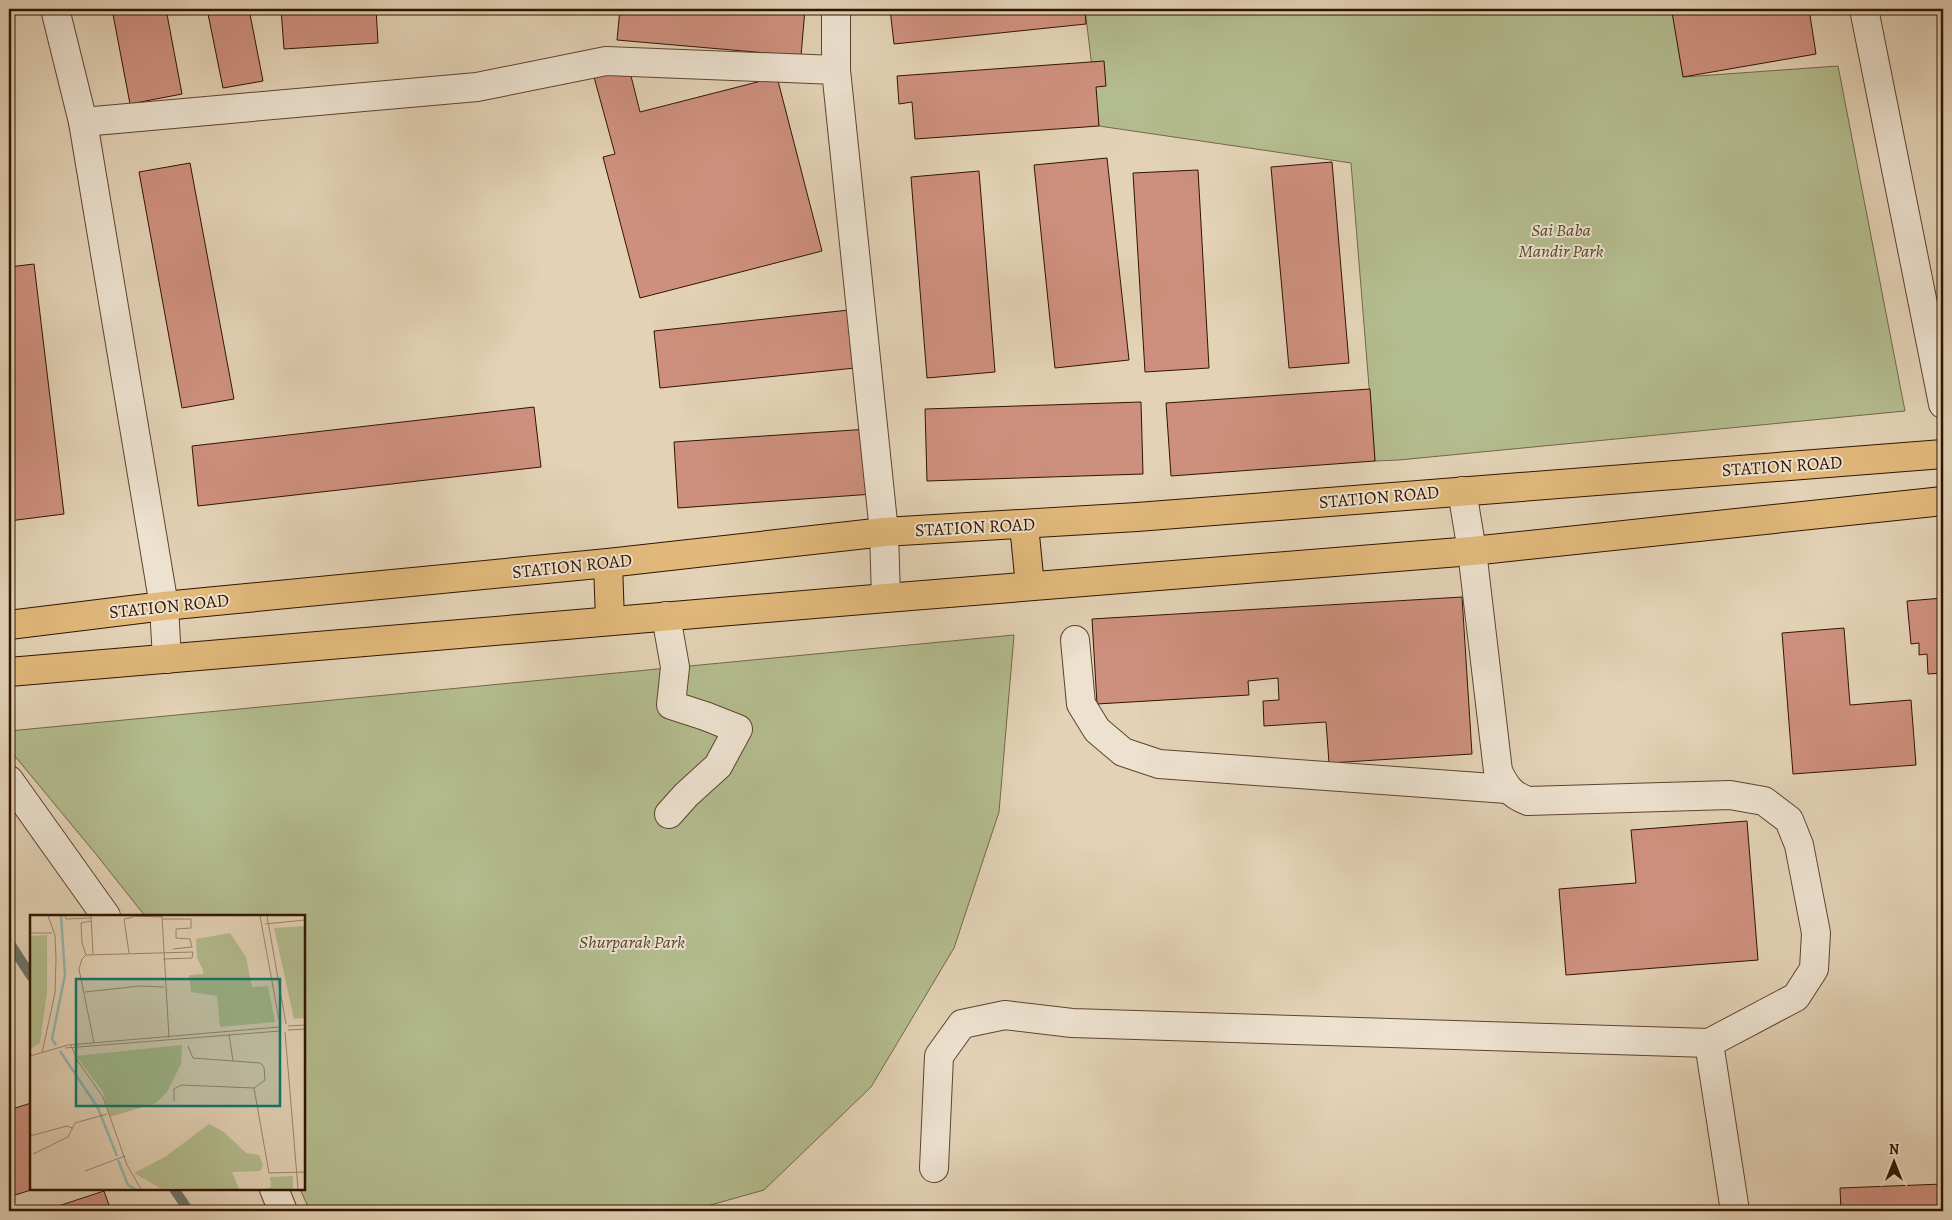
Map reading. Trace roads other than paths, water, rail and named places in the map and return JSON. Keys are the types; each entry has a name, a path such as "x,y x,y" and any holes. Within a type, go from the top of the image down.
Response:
{"main road":[{"name":"STATION ROAD","path":"9,625 164,606 608,563 884,532 1024,525 1943,454"},
{"path":"1943,467 1943,472"},
{"path":"9,672 666,616 1472,551 1943,501"},
{"path":"1024,525 1030,586"},
{"path":"608,563 610,621"}],"street":[{"path":"55,9 83,122 164,606 167,659"},
{"path":"836,9 836,70 884,532 886,598"},
{"path":"1864,9 1943,404"},
{"path":"83,122 477,87 606,61 836,70"},
{"path":"934,1168 939,1056 962,1024 1006,1015 1072,1023 1709,1043 1796,997 1814,969 1816,933 1799,846 1789,820 1764,801 1730,795 1528,801 1518,798 1506,789 1498,771 1472,551 1462,491"},
{"path":"666,616 675,667 671,705 738,729 718,766 686,795 669,814"},
{"path":"1075,640 1081,704 1097,730 1123,752 1159,764 1506,789"},
{"path":"9,780 105,915"},
{"path":"1709,1043 1735,1211"},
{"path":"274,1190 283,1211"}],"waterway":[{"path":"9,942 30,974"},
{"path":"175,1190 189,1211"}],"park label":[{"name":"Sai Baba Mandir Park","path":"1561,240"},
{"name":"Shurparak Park","path":"632,942"}]}
